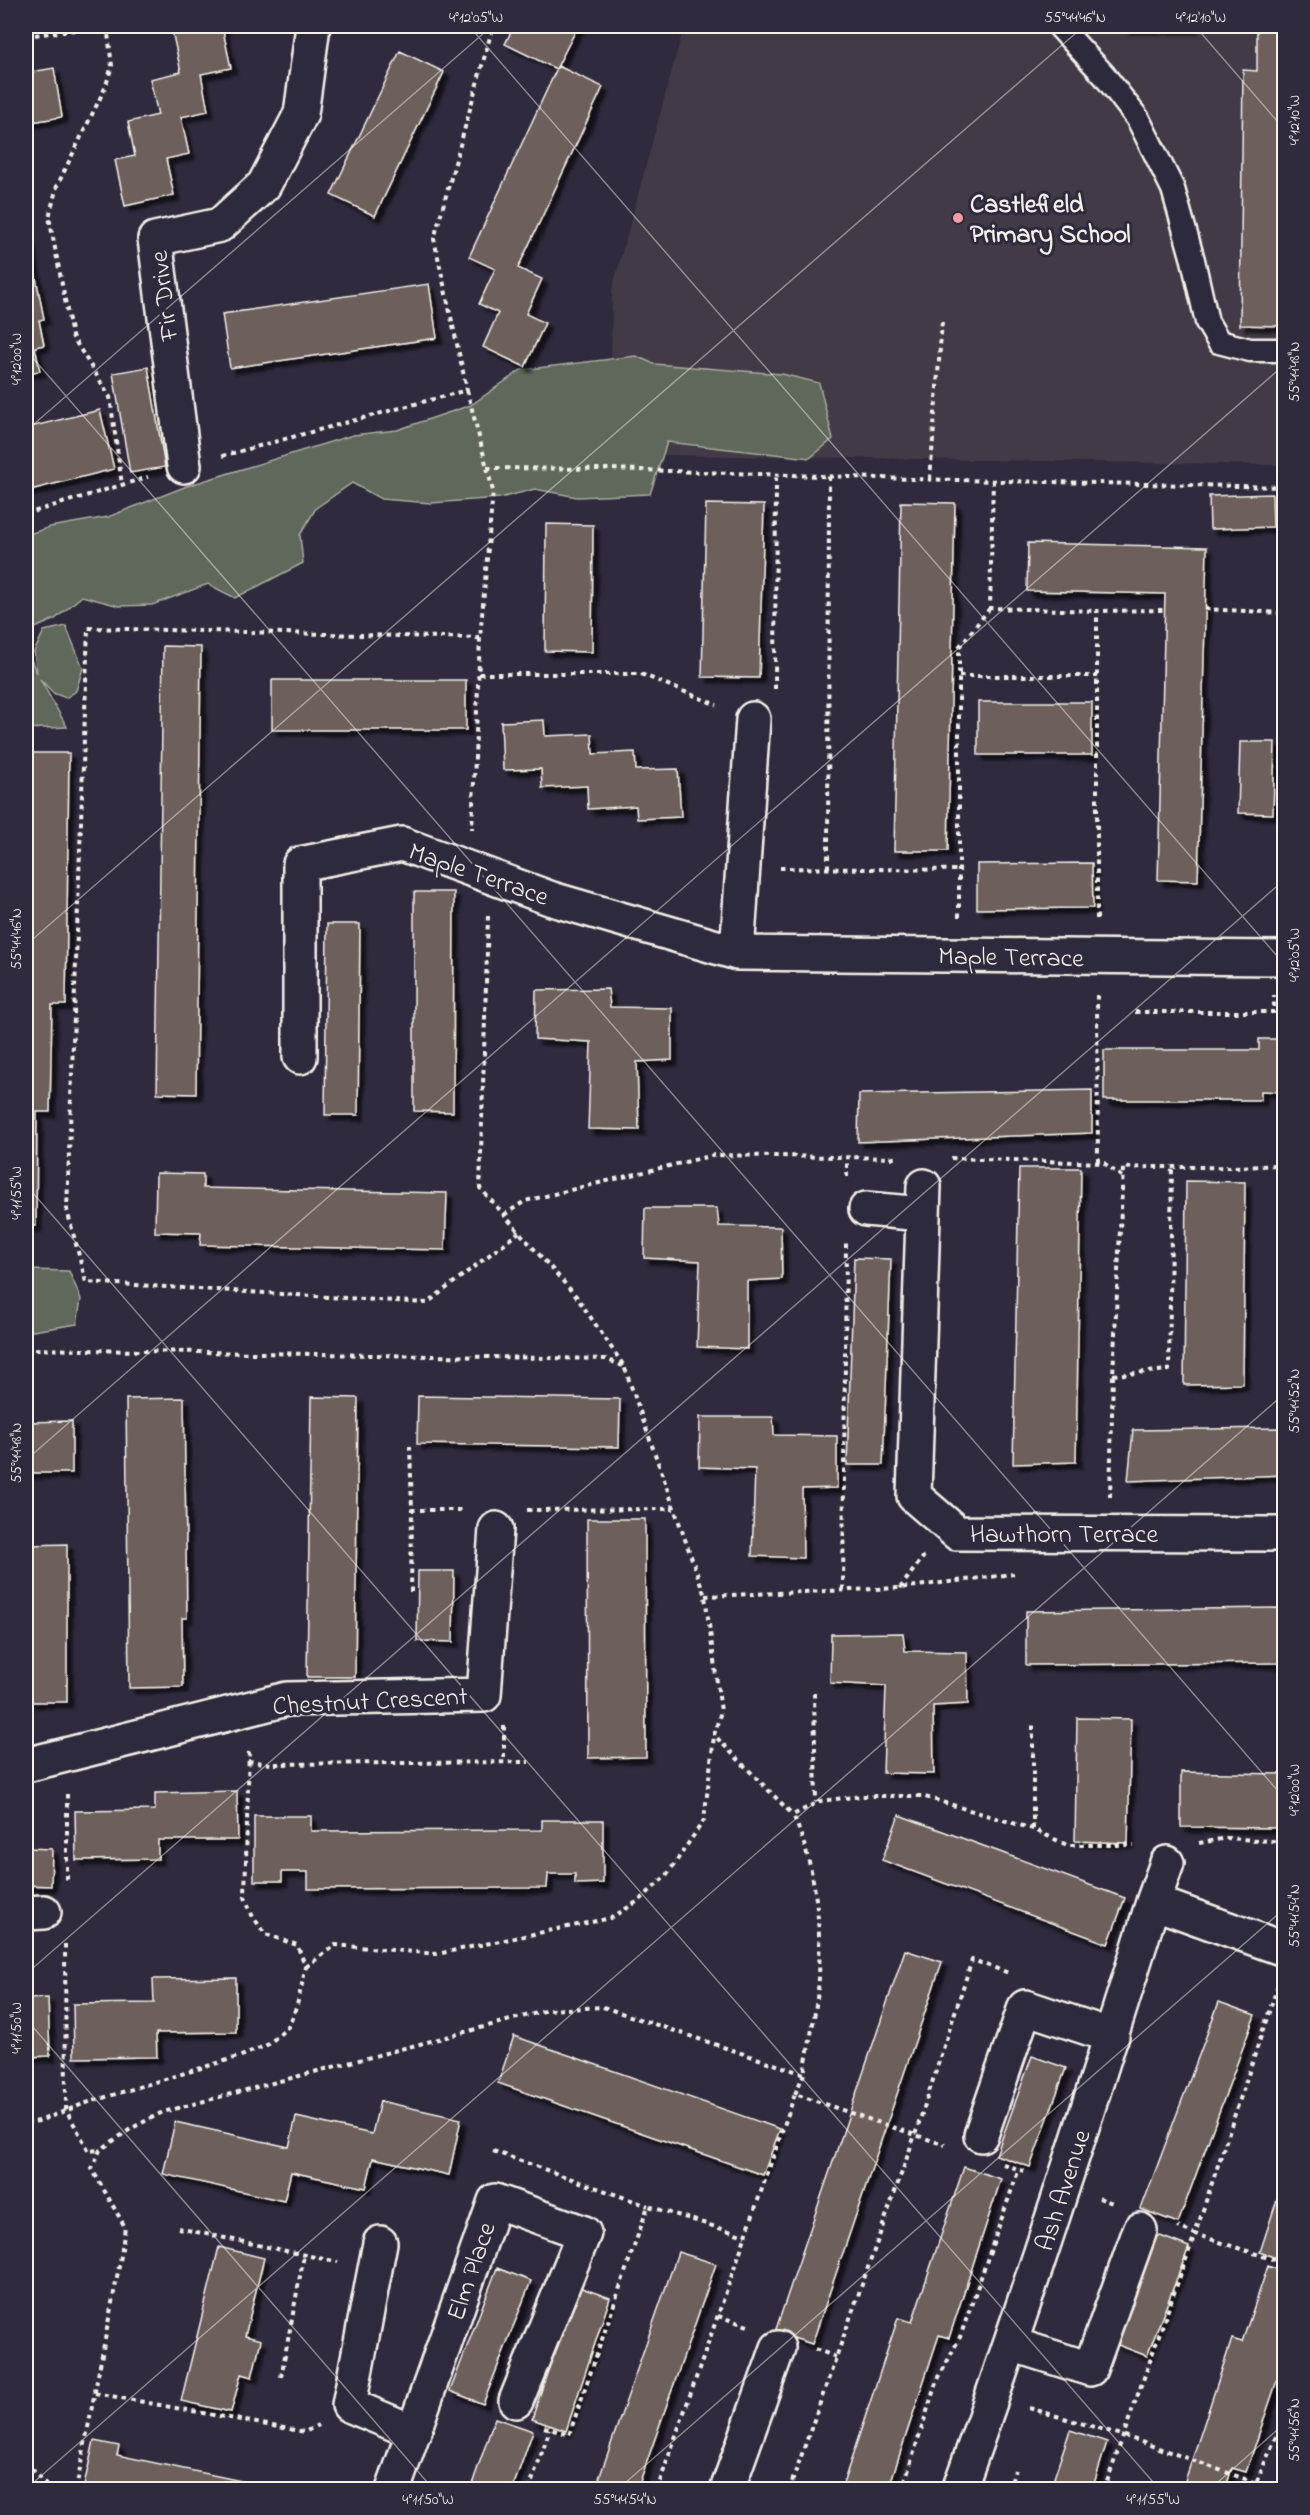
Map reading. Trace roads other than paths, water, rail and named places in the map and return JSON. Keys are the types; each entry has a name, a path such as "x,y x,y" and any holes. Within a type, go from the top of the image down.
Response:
{"street":[{"name":"Fir Drive","path":"184,466 155,238 220,225 264,185 301,114 313,26"},
{"path":"737,953 753,719"},
{"name":"Maple Terrace","path":"300,1057 300,864 402,844 552,899 737,953 1279,958"},
{"name":"Hawthorn Terrace","path":"853,1210 923,1200 914,1496 957,1533 1284,1533"},
{"name":"Chestnut Crescent","path":"26,1766 287,1699 484,1695 496,1529"},
{"name":"Ash Avenue","path":"959,2490 1011,2344 1167,1863"},
{"path":"1153,1902 1281,1962"},
{"path":"981,2135 1025,2007 1112,2036"},
{"name":"Elm Place","path":"393,2490 495,2201 584,2233 516,2401"},
{"path":"1011,2344 1090,2369 1140,2230"},
{"path":"377,2256 349,2405 414,2432"},
{"path":"727,2490 777,2349"}],"lane":[{"path":"1059,26 1104,75 1138,119 1173,189 1207,322 1219,342 1251,350 1284,350"}],"place":[{"name":"Castlefield Primary School","path":"958,218"}]}
